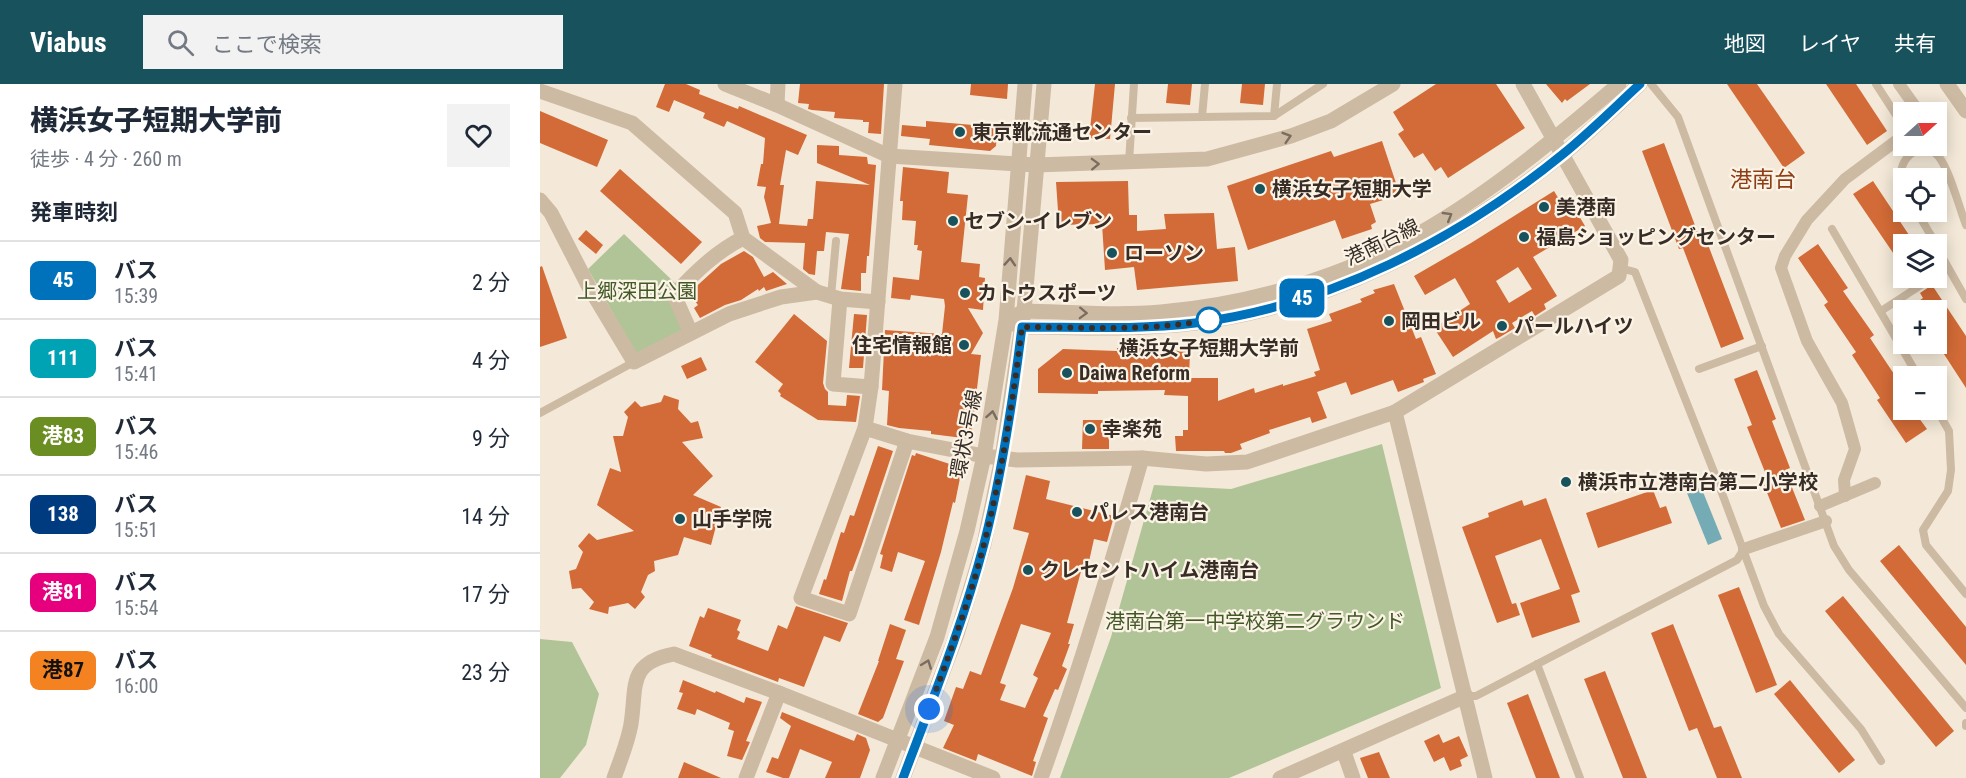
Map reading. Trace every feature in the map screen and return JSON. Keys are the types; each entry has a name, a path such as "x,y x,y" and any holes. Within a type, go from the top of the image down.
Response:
{"street":[{"path":"725,84 889,156 1036,165 1207,159 1291,136 1332,121 1394,84"},
{"path":"777,105 778,84"},
{"path":"895,84 871,387 865,428 801,598 849,614 907,441"},
{"name":"環状3号線","path":"883,778 937,637 967,531 984,456 1006,320 1025,84"},
{"name":"環状3号線","path":"903,778 957,634 984,544 1002,458 1024,311 1044,84"},
{"path":"865,428 907,441 1017,460 1142,458 1206,464 1247,462 1395,411 1619,276 1621,261 1523,84"},
{"name":"港南台線","path":"1024,311 1116,314 1160,312 1254,297 1344,269 1419,234 1493,186 1555,139 1620,84"},
{"name":"港南台線","path":"1022,327 1137,328 1196,323 1293,302 1379,268 1420,248 1480,212 1563,154 1640,84"},
{"path":"1899,84 1912,102"},
{"path":"1947,84 1966,111"},
{"path":"540,91 632,123 735,213 743,238 829,295"},
{"path":"1845,496 1844,480 1855,449 1850,430 1842,403 1807,341 1781,268 1785,256 1808,220 1845,179 1893,143"},
{"path":"540,200 551,213 589,287 634,362 740,311 781,297 829,295 878,302"},
{"path":"692,333 674,295 690,277 723,248 743,238"},
{"path":"829,295 833,384 871,387"},
{"path":"1006,320 1024,311"},
{"path":"1006,320 1022,327"},
{"path":"1395,411 1485,778"},
{"path":"1041,778 1070,699 1099,608 1142,458"},
{"path":"1821,506 1875,483"},
{"path":"1744,549 1826,521"},
{"path":"614,778 631,725 633,691 641,668 658,657 674,654 993,778"},
{"path":"746,778 779,693"},
{"path":"1280,778 1344,752 1466,696"},
{"path":"1344,752 1353,778"}],"lane":[{"path":"1129,162 1134,84"},
{"path":"1202,117 1205,84"},
{"path":"1274,116 1277,84"},
{"path":"1131,118 1274,116 1323,84"},
{"path":"1651,84 1678,117 1834,546 1849,570 1966,708"},
{"path":"1876,84 1893,110"},
{"path":"1900,168 1906,157 1917,149 1928,149 1938,155 1945,168"},
{"path":"1947,173 1966,225"},
{"path":"1832,229 1912,366"},
{"path":"829,295 836,241"},
{"path":"1620,268 1635,272 1744,549 1764,606 1779,634 1861,729 1881,761"},
{"path":"1947,272 1966,299"},
{"path":"1881,311 1917,288"},
{"path":"1699,369 1762,346"},
{"path":"541,415 634,362"},
{"path":"1943,420 1949,431 1951,470 1948,491 1923,530 1926,545 1966,594"},
{"path":"1466,696 1476,696 1737,560 1744,549"},
{"path":"1537,664 1580,778"}],"green space":[{"name":"上郷深田公園","path":"624,234 676,284 684,331 636,354 588,269"},
{"name":"港南台第一中学校第二グラウンド","path":"1382,444 1441,688 1229,778 1060,778 1111,637 1154,485 1231,489"},
{"path":"540,639 572,642 599,694 586,745 560,778 540,778"}],"water":[{"path":"1701,487 1722,539 1708,545 1687,493"}],"building":[{"path":"665,84 686,84 700,90 699,94 738,109 739,106 807,135 798,155 786,150 780,185 784,185 779,224 807,226 808,219 813,219 816,181 870,185 817,163 817,145 839,146 839,155 867,157 868,164 876,165 869,256 867,256 866,273 861,273 861,291 841,289 849,234 826,232 824,251 817,251 815,275 803,269 805,243 765,242 760,238 757,226 771,223 764,197 766,187 757,186 761,164 763,164 765,138 727,121 724,127 703,118 705,113 674,100 669,112 656,107"},
{"path":"800,84 884,84 881,134 868,133 869,122 834,118 835,112 812,110 808,109 809,104 798,103"},
{"path":"971,84 1008,84 1007,99 970,95"},
{"path":"1095,84 1115,84 1110,139 1089,138"},
{"path":"1168,84 1192,84 1190,105 1166,103"},
{"path":"1242,84 1265,84 1263,105 1240,103"},
{"path":"1436,84 1496,84 1525,128 1448,178 1441,167 1435,171 1423,153 1414,158 1398,134 1404,130 1393,112"},
{"path":"1546,84 1590,84 1562,103"},
{"path":"1727,84 1757,84 1805,153 1784,168"},
{"path":"1826,84 1856,84 1887,131 1867,145"},
{"path":"540,111 608,140 597,167 540,143"},
{"path":"926,121 997,127 996,146 990,151 929,145 930,139 901,136 902,125 926,127"},
{"path":"1382,141 1400,195 1370,204 1376,222 1371,225 1372,229 1342,239 1335,220 1248,250 1227,186 1331,151 1334,157"},
{"path":"1664,143 1702,244 1707,242 1744,339 1721,348 1683,248 1679,249 1642,151"},
{"path":"903,167 949,172 947,193 968,195 961,262 980,264 979,277 985,278 983,310 968,308 983,333 971,354 981,355 971,439 887,425 889,391 882,390 885,330 942,334 945,306 944,299 911,295 910,300 891,298 893,277 919,280 922,251 917,250 918,245 914,245 916,221 902,220 903,201 900,201"},
{"path":"620,169 702,242 681,264 600,191"},
{"path":"1128,181 1129,215 1137,215 1137,231 1166,229 1164,214 1214,213 1217,249 1235,247 1238,281 1137,290 1134,267 1105,270 1102,224 1059,225 1056,182"},
{"path":"1873,181 1893,211 1893,222 1900,222 1908,234 1893,234 1893,253 1853,194"},
{"path":"1554,191 1563,206 1570,201 1585,226 1533,257 1557,296 1544,304 1546,309 1535,316 1532,311 1512,323 1515,328 1496,339 1493,331 1453,357 1434,328 1470,304 1455,278 1425,295 1414,276","holes":["1518,267 1532,289 1509,303 1496,281"]},
{"path":"586,230 603,245 596,254 578,239"},
{"path":"1818,244 1848,288 1843,291 1874,335 1870,338 1893,372 1893,420 1920,420 1927,429 1906,443 1877,400 1880,398 1852,355 1856,352 1824,305 1828,302 1798,258"},
{"path":"744,251 753,257 764,277 773,272 787,284 766,291 764,287 759,291 758,289 741,300 725,305 700,318 694,308 698,305 689,293 721,264"},
{"path":"542,266 567,338 540,347 540,267"},
{"path":"1394,284 1416,339 1421,337 1436,374 1423,379 1424,382 1398,392 1393,380 1351,395 1346,382 1317,392 1327,418 1312,423 1310,417 1269,430 1270,433 1240,444 1242,449 1231,453 1176,451 1175,436 1183,436 1183,430 1188,430 1188,396 1164,395 1165,390 1098,391 1098,394 1038,393 1038,369 1063,349 1117,351 1117,348 1147,348 1190,352 1189,378 1218,378 1218,401 1254,388 1255,393 1316,376 1314,372 1320,370 1307,329 1332,321 1329,314 1362,302 1360,299 1375,293 1373,290"},
{"path":"1928,288 1934,288 1942,300 1920,300 1923,298 1920,293"},
{"path":"1947,308 1966,336 1966,388 1944,354 1947,354"},
{"path":"794,314 827,341 823,383 828,392 828,405 846,406 847,395 860,396 856,422 818,420 780,396 778,391 783,384 755,362"},
{"path":"854,314 867,315 863,368 849,368"},
{"path":"701,357 707,370 687,379 681,366"},
{"path":"1757,370 1776,419 1772,421 1790,468 1785,470 1805,520 1781,528 1762,480 1767,477 1747,427 1752,425 1734,379"},
{"path":"664,395 679,400 678,409 691,423 698,421 703,438 682,442 713,476 693,495 721,507 711,545 684,537 678,555 654,561 655,571 648,575 641,592 645,597 635,609 628,603 609,607 608,614 589,609 594,602 581,588 572,589 569,571 576,569 583,552 578,546 589,533 597,540 634,531 597,505 610,468 621,472 613,436 623,436 628,417 624,412 635,401 641,407 661,402"},
{"path":"1083,420 1109,420 1109,449 1082,449"},
{"path":"878,446 893,451 861,547 852,571 850,571 842,601 819,594 824,579 826,580 841,532 844,533 850,515 854,516"},
{"path":"916,453 962,468 955,503 953,502 919,625 904,620 925,561 898,552 892,572 880,568 883,555 880,554 912,455 915,456"},
{"path":"1026,475 1050,481 1046,499 1114,516 1107,542 1094,539 1088,566 1083,564 1067,623 1074,624 1062,666 1067,669 1043,716 1048,718 1033,761 1036,762 1032,776 978,754 976,761 943,748 954,725 944,721 956,687 963,689 970,671 981,675 1013,588 1029,533 1013,529","holes":["1021,624 1051,633 1033,675 1038,678 1025,708 1000,700 1006,685 1000,683"]},
{"path":"1653,490 1660,508 1666,506 1672,523 1598,548 1586,513"},
{"path":"1546,498 1580,592 1571,595 1580,622 1532,638 1520,603 1560,589 1541,539 1495,556 1512,604 1516,603 1520,615 1497,623 1462,527 1489,517 1488,513 1522,500 1524,506"},
{"path":"1899,545 1966,627 1966,665 1880,561"},
{"path":"1739,587 1777,685 1756,693 1718,595"},
{"path":"1843,596 1954,731 1936,747 1825,611"},
{"path":"796,606 848,623 840,642 824,636 804,687 779,678 778,682 711,657 712,655 689,646 700,616 704,618 708,608 741,620 737,630 740,632 737,639 768,651 778,625 787,629"},
{"path":"890,624 906,630 896,659 904,661 883,718 878,722 858,714 879,661"},
{"path":"1673,624 1714,728 1721,726 1742,778 1717,778 1697,728 1689,731 1651,633"},
{"path":"1605,671 1647,778 1623,778 1584,679"},
{"path":"683,680 744,703 746,697 762,702 746,741 750,742 742,760 727,756 734,731 728,729 730,723 697,709 695,715 677,709 683,693 679,692"},
{"path":"1790,680 1855,760 1839,773 1774,694"},
{"path":"1528,694 1560,778 1536,778 1507,703"},
{"path":"782,712 854,741 857,734 866,738 870,750 860,778 825,778 832,762 800,749 789,778 766,772 772,757 778,759 791,726 780,718"},
{"path":"1439,734 1443,743 1459,736 1468,756 1460,760 1462,766 1450,771 1444,757 1434,762 1424,741"},
{"path":"1379,752 1390,778 1368,778 1360,758"},
{"path":"684,762 721,778 678,778"}],"bus line":[{"name":"45","path":"903,778 957,634 984,544 1002,458 1022,327 1137,328 1196,323 1293,302 1341,284 1420,248 1506,196 1563,154 1640,84"}],"place":[{"name":"東京靴流通センター","path":"960,132"},
{"name":"横浜女子短期大学","path":"1260,189"},
{"name":"美港南","path":"1544,207"},
{"name":"セブン-イレブン","path":"953,221"},
{"name":"福島ショッピングセンター","path":"1524,237"},
{"name":"ローソン","path":"1112,253"},
{"name":"カトウスポーツ","path":"965,293"},
{"name":"横浜女子短期大学前","path":"1209,320"},
{"name":"岡田ビル","path":"1389,321"},
{"name":"パールハイツ","path":"1502,326"},
{"name":"住宅情報館","path":"964,345"},
{"name":"Daiwa Reform","path":"1067,373"},
{"name":"幸楽苑","path":"1090,429"},
{"name":"横浜市立港南台第二小学校","path":"1566,482"},
{"name":"パレス港南台","path":"1077,512"},
{"name":"山手学院","path":"680,519"},
{"name":"クレセントハイム港南台","path":"1028,570"}],"district":[{"name":"港南台","path":"1763,179"}],"route":[{"path":"929,709 957,634 984,544 1002,458 1022,327 1137,328 1196,323 1213,319 1209,320"}]}
